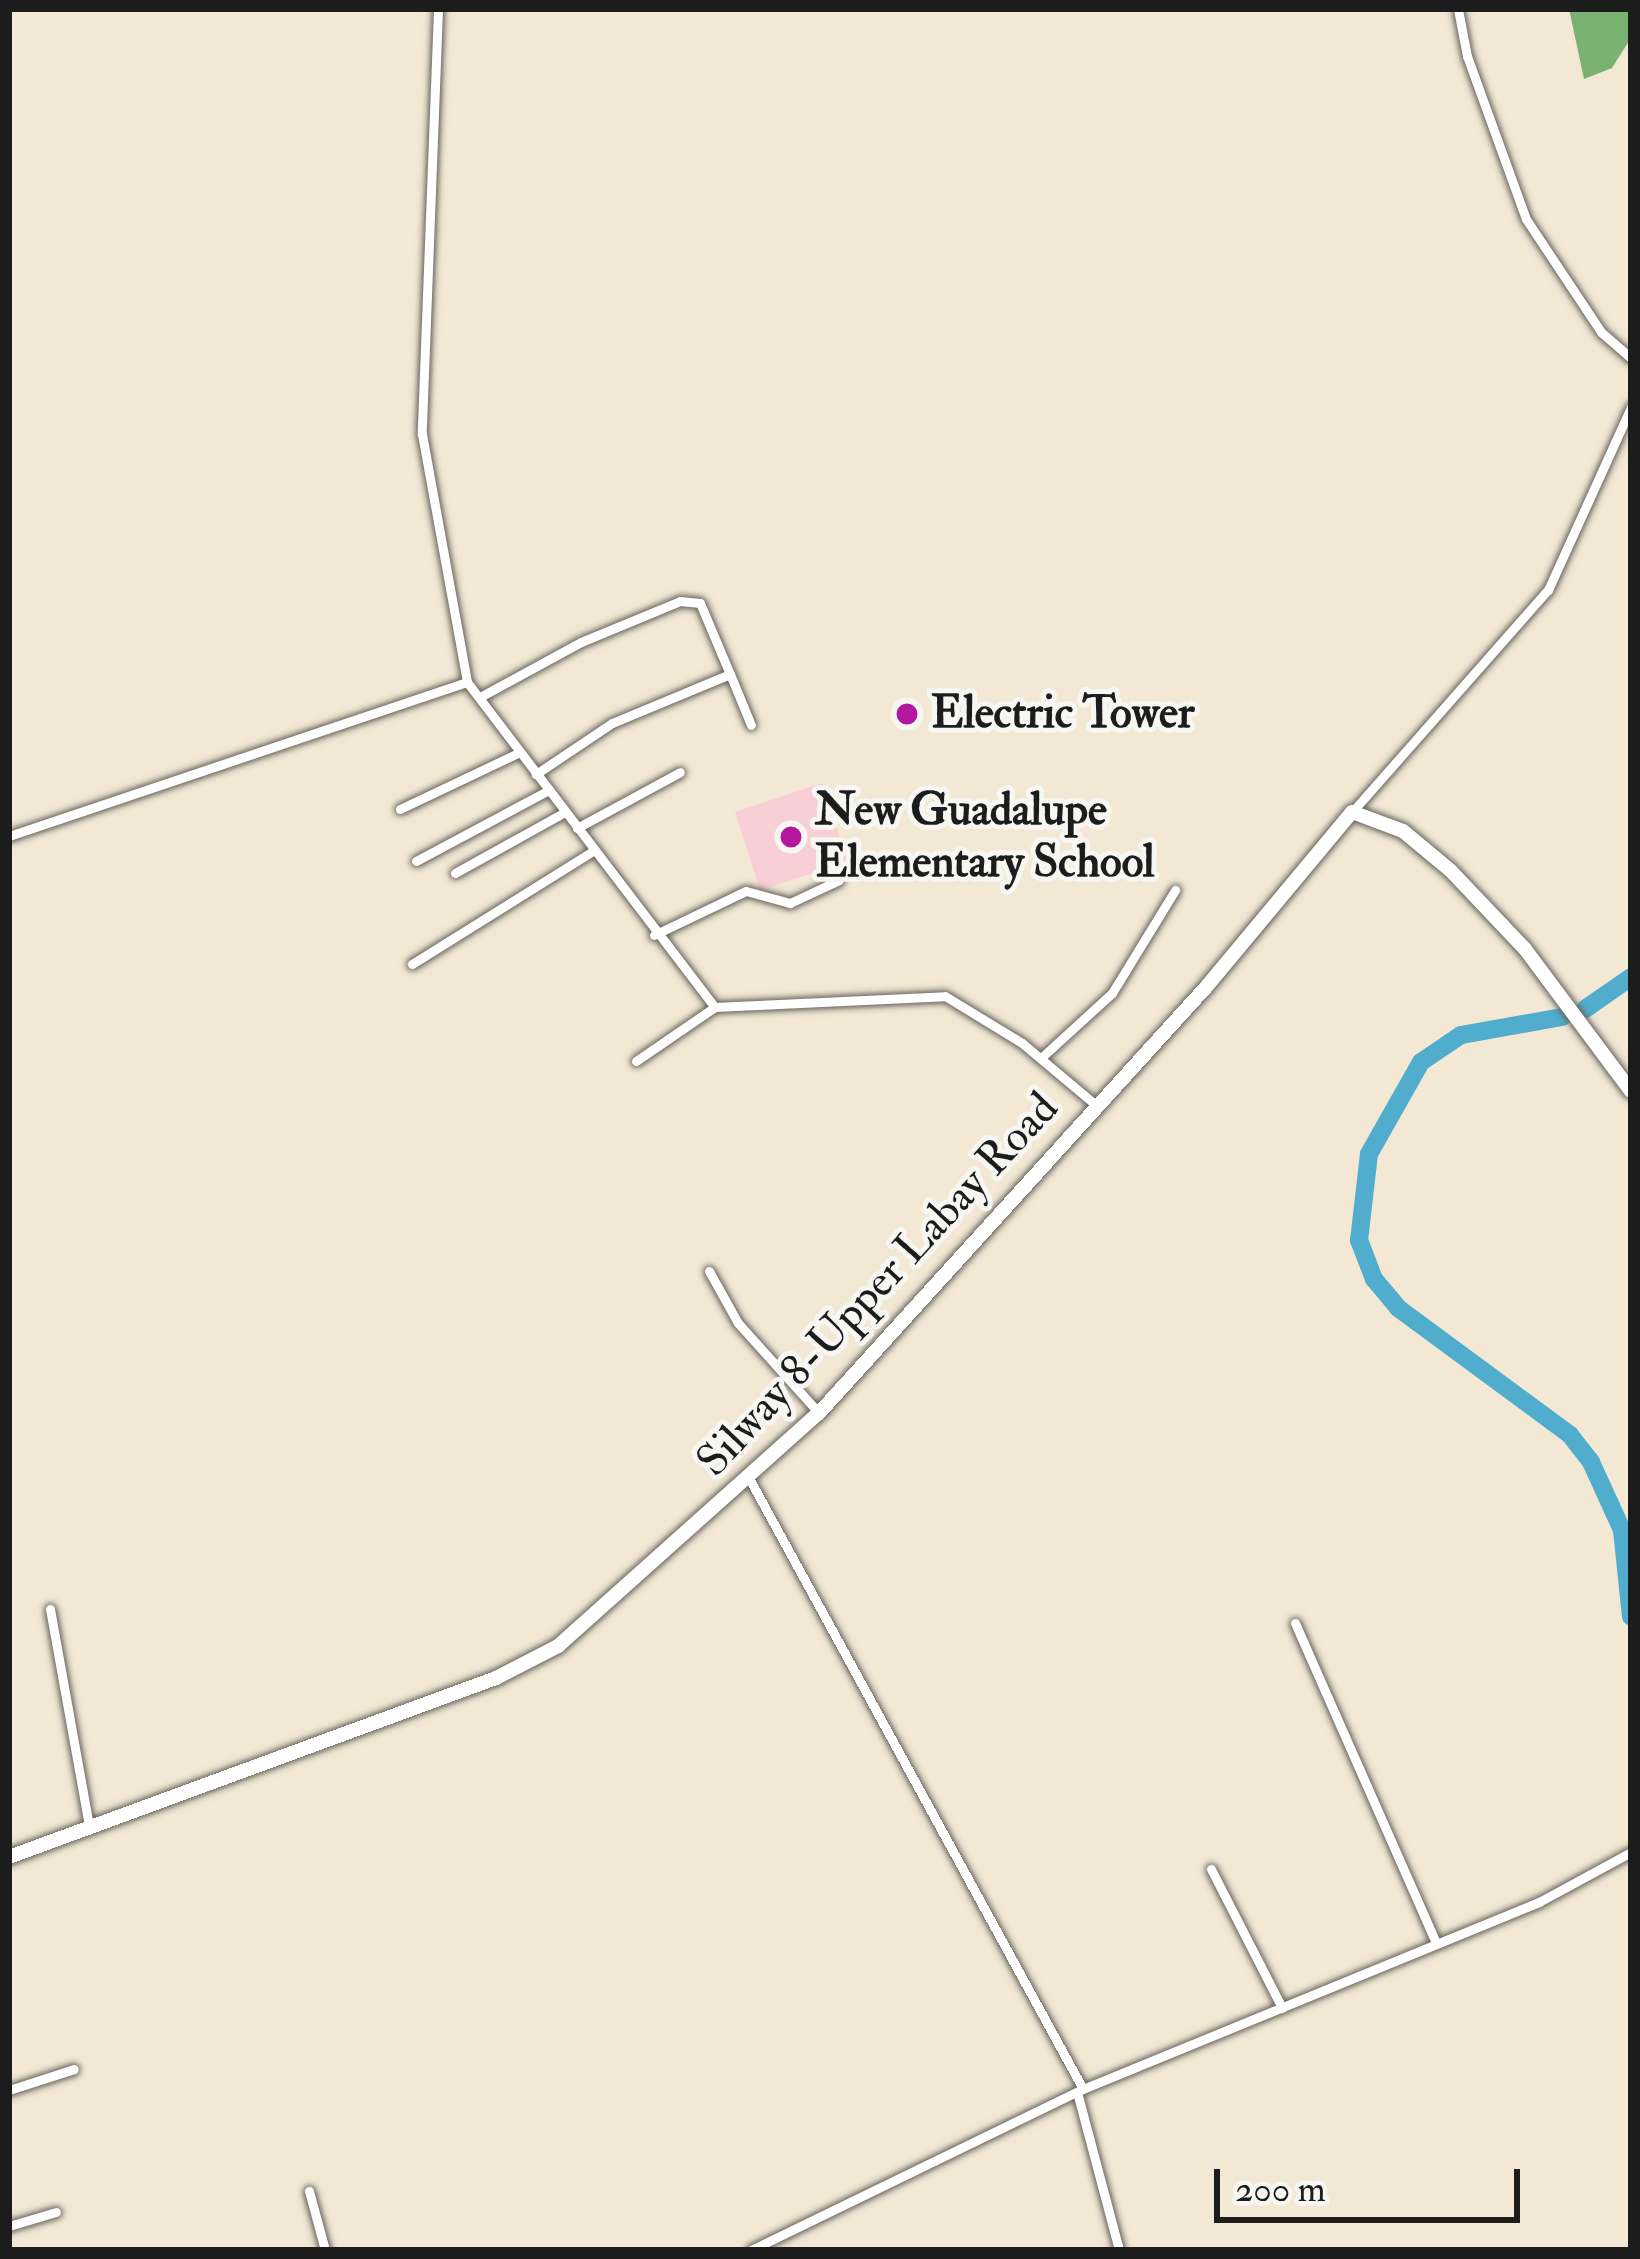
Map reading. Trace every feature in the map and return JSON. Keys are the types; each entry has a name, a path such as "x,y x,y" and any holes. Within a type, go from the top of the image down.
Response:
{"main road":[{"path":"1352,812 1403,831 1474,894 1550,980 1631,1091"},
{"name":"Silway 8-Upper Labay Road","path":"9,1857 542,1658 750,1480 819,1413 1352,812"}],"street":[{"path":"438,9 422,434 467,682 654,935 715,1007"},
{"path":"1458,9 1467,56 1526,219 1591,319 1631,358"},
{"path":"1352,812 1548,590 1631,407"},
{"path":"480,698 567,648 686,599 703,607 752,724"},
{"path":"536,774 612,723 730,674"},
{"path":"9,836 467,682"},
{"path":"400,809 520,752"},
{"path":"577,828 680,772"},
{"path":"416,861 549,790"},
{"path":"455,873 566,812"},
{"path":"412,964 593,851"},
{"path":"654,935 748,890 790,903 839,880"},
{"path":"1042,1058 1112,993 1175,890"},
{"path":"636,1060 715,1007 945,996 1042,1058 1096,1105"},
{"path":"709,1271 738,1323 819,1413"},
{"path":"750,1480 1080,2090 1119,2250"},
{"path":"50,1609 89,1825"},
{"path":"1295,1623 1436,1943"},
{"path":"752,2250 1080,2090 1539,1902 1631,1852"},
{"path":"1211,1869 1282,2008"},
{"path":"9,2090 74,2069"},
{"path":"309,2191 325,2250"},
{"path":"9,2226 56,2212"}],"shaded area":[{"name":"New Guadalupe Elementary School","path":"822,783 848,862 760,890 735,812"}],"green space":[{"path":"1569,9 1631,9 1631,38 1612,68 1584,79"}],"waterway":[{"path":"1585,1009 1631,977"},
{"path":"1562,1017 1461,1035 1421,1062 1369,1154 1359,1240 1374,1279 1398,1308 1570,1435 1591,1462 1622,1530 1631,1617"}],"place":[{"name":"Electric Tower","path":"907,714"},
{"name":"New Guadalupe Elementary School","path":"791,837"}]}
